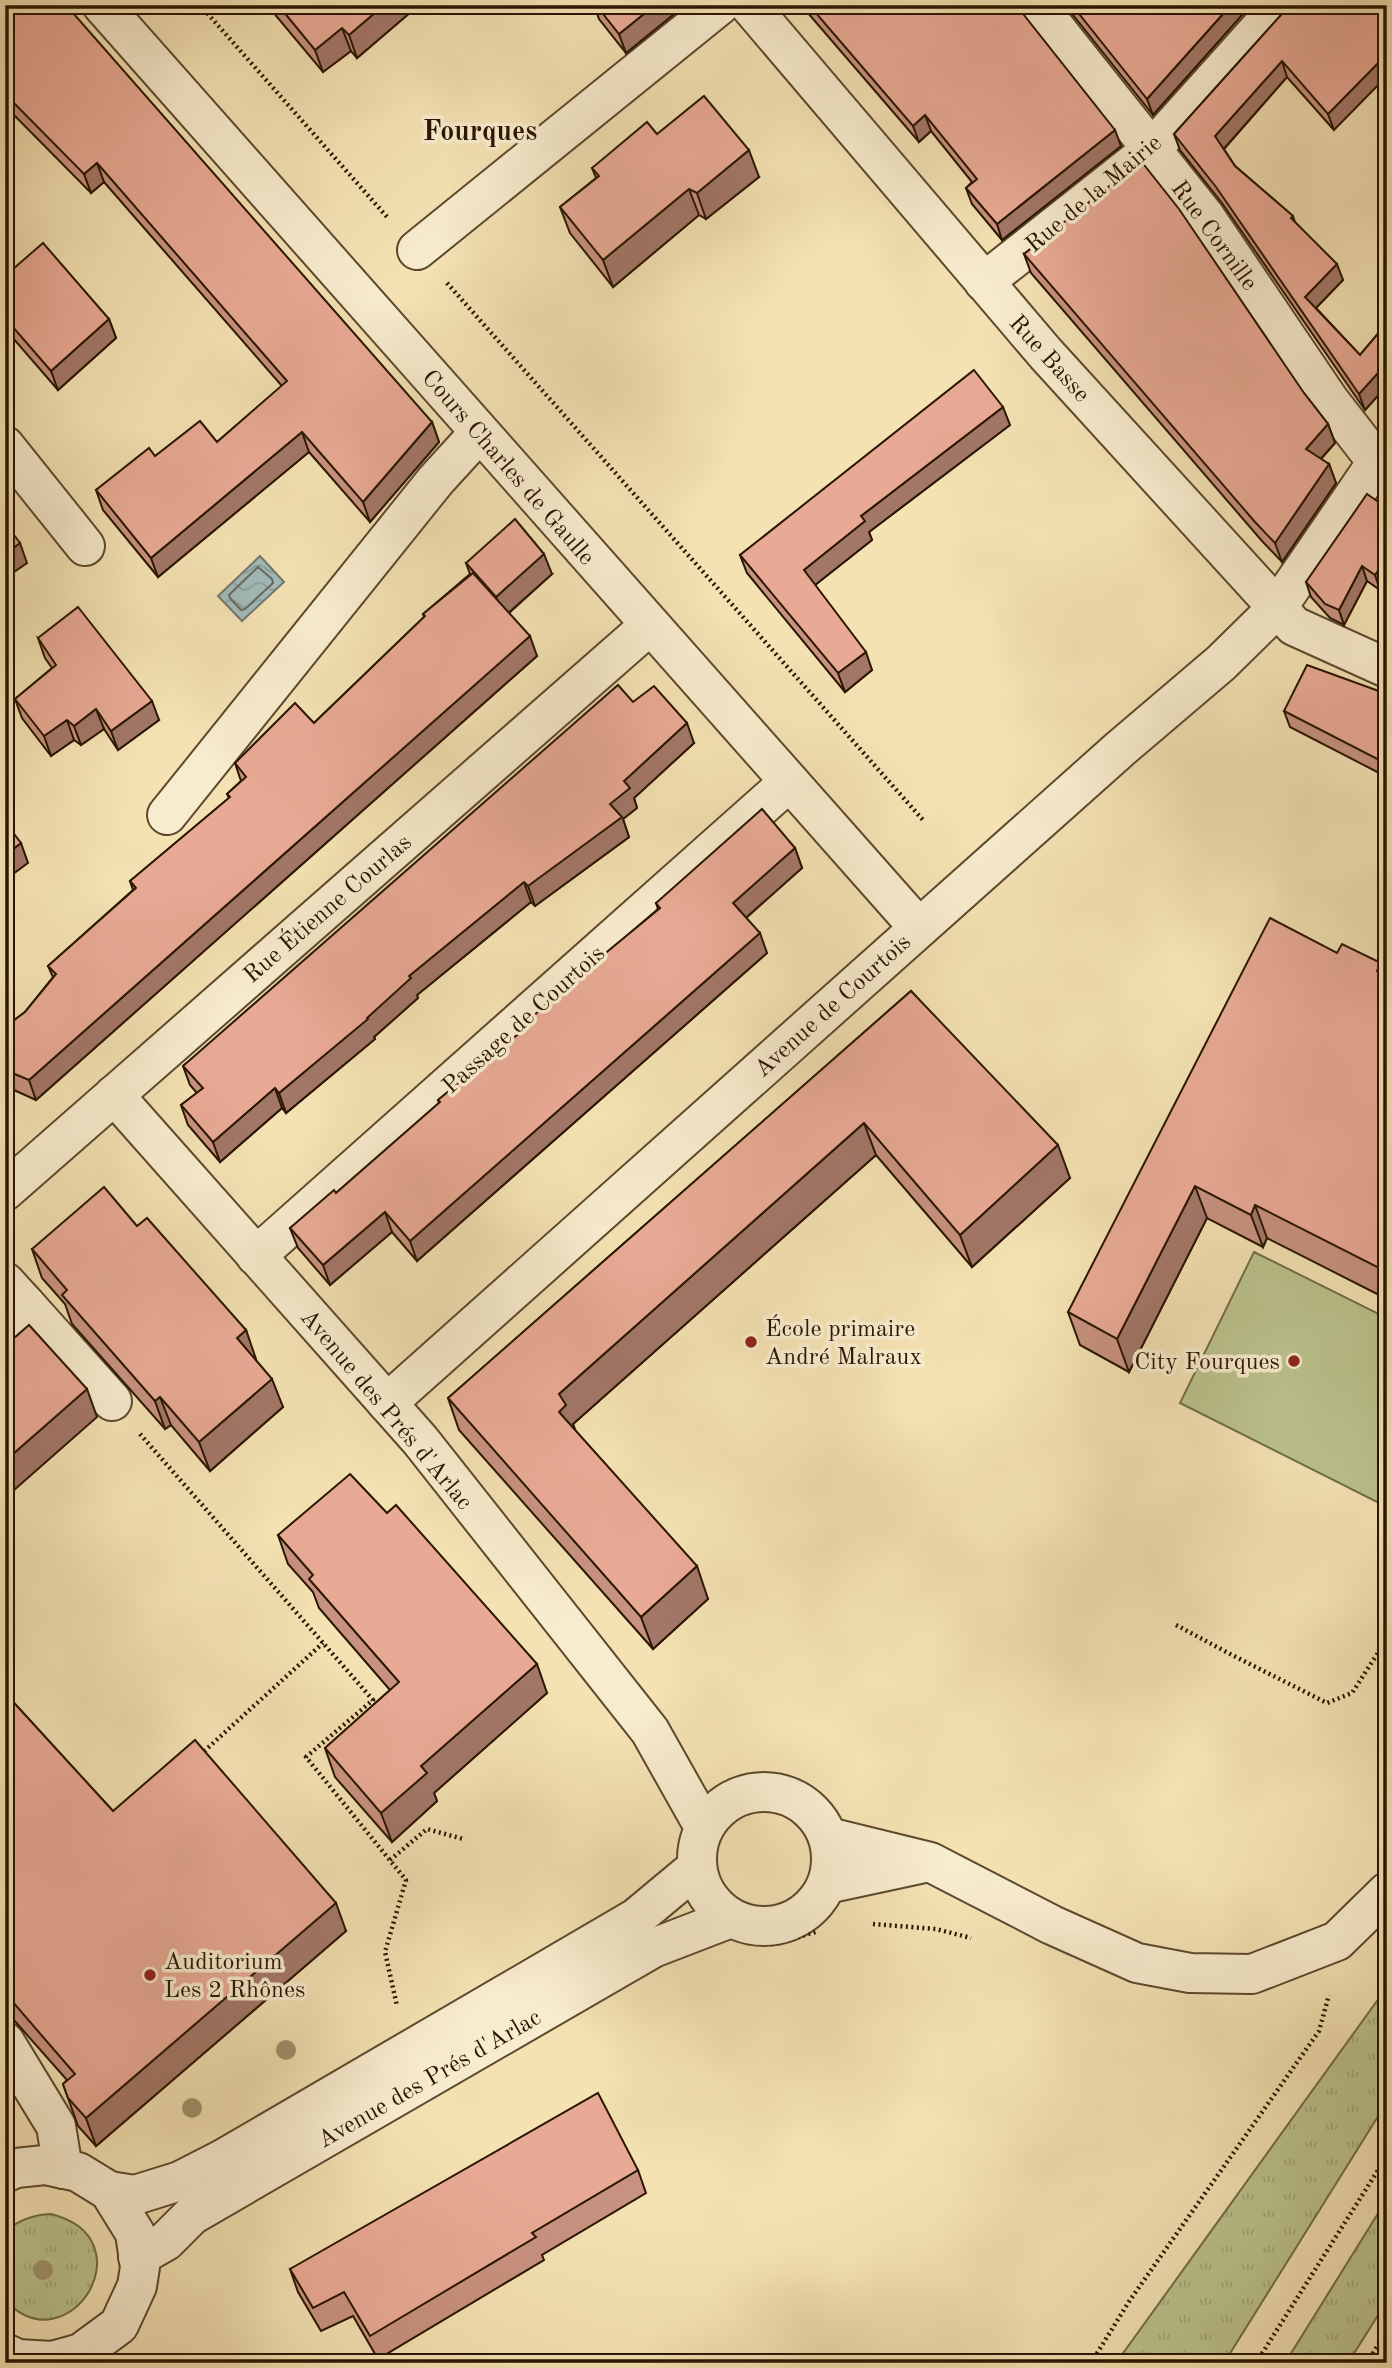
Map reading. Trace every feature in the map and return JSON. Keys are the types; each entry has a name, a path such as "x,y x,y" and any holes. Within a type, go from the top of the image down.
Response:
{"street":[{"name":"Cours Charles de Gaulle","path":"102,5 919,928"},
{"path":"417,250 720,5"},
{"name":"Rue Basse","path":"749,5 1046,354 1294,626 1387,668"},
{"name":"Rue Cornille","path":"1037,5 1204,215 1329,400 1382,465"},
{"name":"Rue de la Mairie","path":"984,282 1150,150 1281,5"},
{"path":"167,815 436,480 479,433"},
{"path":"5,446 85,546"},
{"name":"Avenue de Courtois","path":"387,1403 1120,749 1222,663 1277,608 1382,465"},
{"name":"Rue Étienne Courlas","path":"5,1191 649,626"},
{"name":"Passage de Courtois","path":"256,1256 789,782"},
{"name":"Avenue des Prés d'Arlac","path":"114,1095 420,1440 650,1731 704,1827"},
{"path":"12,1303 112,1401"},
{"name":"Avenue des Prés d'Arlac","path":"650,1731 734,1797"},
{"path":"754,1792 778,1792 800,1801 817,1817 828,1837 831,1860 827,1884 815,1903 796,1918 774,1925 751,1925 731,1918 714,1906 702,1888 696,1868 697,1846 704,1827 716,1810 734,1797 754,1792"},
{"path":"828,1837 930,1862 1052,1925 1137,1963 1190,1973 1252,1974 1337,1941 1387,1892"},
{"path":"827,1884 930,1862"},
{"name":"Avenue des Prés d'Arlac","path":"54,2167 78,2172 109,2191 135,2195 180,2181 223,2159 636,1918 696,1868"},
{"name":"Avenue des Prés d'Arlac","path":"138,2257 166,2241 191,2215 653,1948 731,1918"},
{"path":"5,2042 56,2126 54,2167"},
{"path":"5,2138 24,2156 54,2167"},
{"path":"5,2173 16,2168 54,2167"},
{"name":"Avenue des Prés d'Arlac","path":"5,2353 18,2359 68,2360 119,2325 137,2286 140,2267 135,2232 109,2191"}],"path":[{"path":"200,5 923,820"},
{"path":"112,1401 373,1700 306,1757 405,1880 385,1952 400,2019 416,2047"},
{"path":"1176,1625 1327,1703 1352,1693 1387,1639"},
{"path":"190,1764 323,1643"},
{"path":"390,1860 428,1829 463,1839"},
{"path":"1091,2363 1130,2301 1319,2031 1337,1941"},
{"path":"1256,2363 1387,2156"},
{"path":"1367,2363 1387,2330"}],"green space":[{"name":"City Fourques","path":"1254,1252 1387,1318 1387,1485 1377,1502 1180,1403"},
{"path":"1387,1987 1387,2102 1224,2363 1116,2363"},
{"path":"1387,2199 1387,2301 1348,2363 1285,2363"},
{"path":"51,2214 80,2228 94,2248 97,2270 89,2292 73,2309 53,2319 29,2317 5,2300 5,2231 26,2219"}],"water":[{"path":"260,556 284,582 242,621 218,596"}],"building":[{"path":"5,5 66,5 432,422 363,502 302,432 151,558 96,490 149,448 155,456 200,421 217,442 287,381 97,163 84,174 5,94"},
{"path":"278,5 384,5 349,35 342,28 315,50"},
{"path":"596,5 655,5 619,34"},
{"path":"809,5 1016,5 1115,130 997,224 966,188 977,179 925,115 913,126"},
{"path":"1072,5 1231,5 1147,99"},
{"path":"1290,5 1387,5 1387,54 1328,114 1282,61 1215,136 1235,166 1293,216 1291,218 1337,264 1305,297 1360,355 1387,323 1387,385 1377,374 1359,394 1216,187 1174,134"},
{"path":"704,96 749,150 697,193 689,189 603,260 560,207 599,176 592,168 647,122 657,134"},
{"path":"1141,161 1179,209 1328,424 1306,449 1329,464 1275,543 1024,254"},
{"path":"43,243 109,319 51,371 5,318 5,276"},
{"path":"974,370 1003,407 861,516 865,521 804,570 866,652 838,673 740,555"},
{"path":"1367,494 1387,508 1387,558 1375,575 1362,566 1339,610 1325,604 1306,582"},
{"path":"515,519 544,554 496,597 466,563"},
{"path":"5,523 20,543 5,554"},
{"path":"473,573 530,636 29,1080 5,1070 5,1027 25,1012 56,974 48,966 136,888 130,881 230,797 227,794 246,777 235,763 295,703 314,723 425,616 423,614"},
{"path":"78,607 152,701 111,731 96,709 74,726 67,720 44,736 15,699 56,665 38,638"},
{"path":"1307,665 1387,694 1387,764 1284,711"},
{"path":"618,685 633,702 654,686 687,723 624,781 630,788 610,804 622,817 528,886 524,882 409,976 411,978 368,1019 279,1093 275,1088 213,1142 181,1105 203,1088 183,1066"},
{"path":"762,809 795,848 733,903 760,933 410,1241 385,1212 323,1265 290,1228 334,1190 336,1193 440,1102 438,1100 528,1026 526,1023 562,989 660,908 656,903"},
{"path":"5,822 21,843 5,855"},
{"path":"1270,918 1337,953 1342,944 1381,963 1377,971 1387,976 1387,1272 1255,1205 1251,1215 1195,1186 1117,1339 1068,1312"},
{"path":"911,991 1058,1145 960,1235 864,1123 559,1394 566,1405 559,1412 697,1566 641,1617 448,1398"},
{"path":"104,1187 137,1226 147,1218 246,1330 237,1338 272,1379 199,1442 160,1397 155,1401 62,1295 67,1290 32,1249"},
{"path":"29,1325 87,1389 5,1461 5,1346"},
{"path":"350,1474 387,1513 396,1505 537,1664 421,1766 427,1773 381,1813 325,1748 399,1682 309,1579 313,1575 278,1535"},
{"name":"Auditorium Les 2 Rhônes","path":"5,1693 113,1811 195,1740 336,1903 86,2118 68,2098 63,2084 75,2074 5,1993"},
{"path":"598,2093 638,2170 532,2233 536,2237 370,2336 344,2292 313,2308 290,2269"}],"place":[{"name":"École primaire André Malraux","path":"751,1342"},
{"name":"City Fourques","path":"1294,1361"},
{"name":"Auditorium Les 2 Rhônes","path":"150,1975"}],"district":[{"name":"Fourques","path":"480,130"}]}
